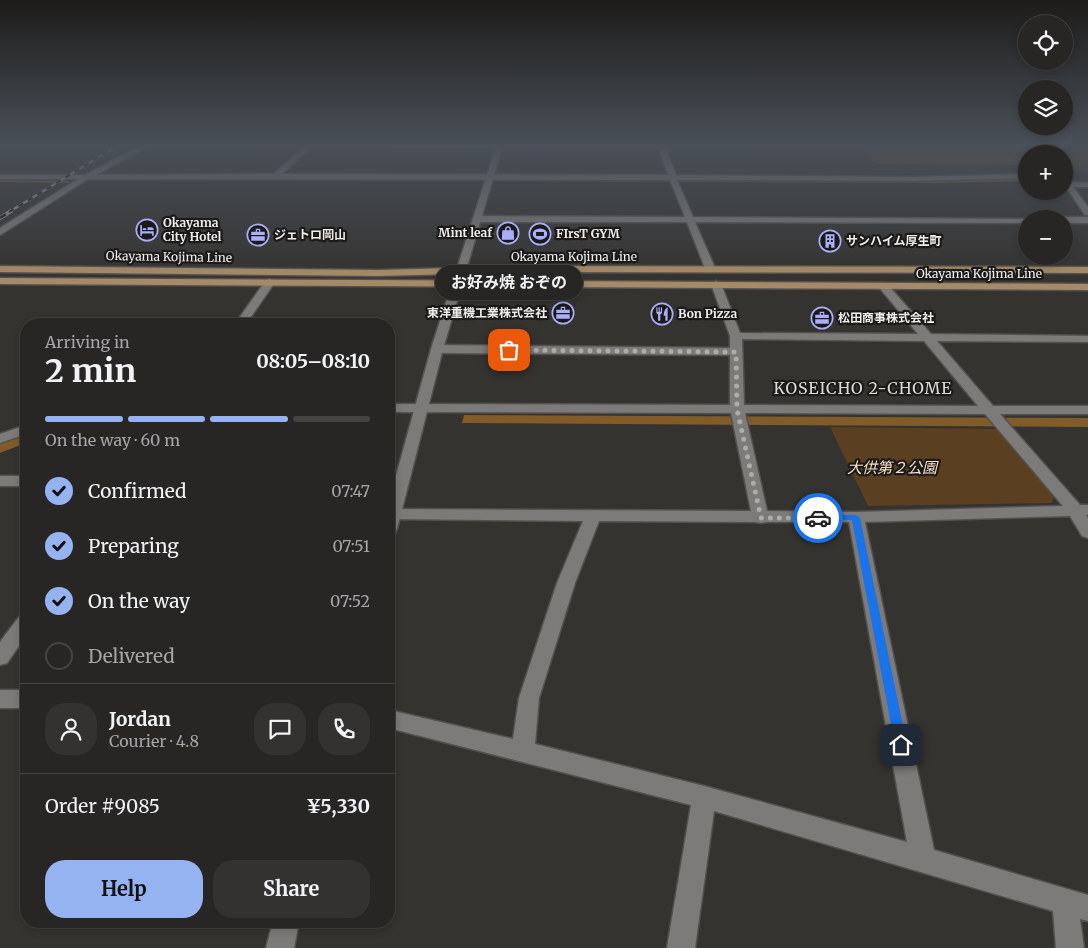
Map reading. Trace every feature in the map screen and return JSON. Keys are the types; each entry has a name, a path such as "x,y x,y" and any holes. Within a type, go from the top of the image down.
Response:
{"main road":[{"name":"Okayama Kojima Line","path":"0,280 270,282 710,268 1088,270"},
{"name":"Okayama Kojima Line","path":"0,269 379,273 716,284 1088,287"}],"street":[{"path":"0,232 68,188"},
{"path":"395,501 458,277 486,188"},
{"path":"677,188 710,268"},
{"path":"1073,190 1088,213"},
{"path":"476,219 1018,220"},
{"path":"1073,220 1088,220"},
{"path":"244,318 270,282"},
{"path":"716,284 736,336 738,416 761,518"},
{"path":"883,286 1005,429 1081,510 1088,532"},
{"path":"736,336 1088,339"},
{"path":"437,349 736,352"},
{"path":"395,408 738,416 1088,410"},
{"path":"0,439 20,431"},
{"path":"0,481 20,481"},
{"path":"395,519 593,516 856,518 1081,510"},
{"path":"523,751 529,698 566,583 593,516"},
{"path":"856,518 923,858"},
{"path":"0,658 20,630"},
{"path":"0,699 20,699"},
{"path":"395,720 704,797 923,858 1076,905 1070,948"},
{"path":"681,948 704,797"},
{"path":"280,948 284,928"}],"green space":[{"name":"大供第２公園","path":"830,427 998,429 1054,497 1052,503 868,506"}],"shaded area":[{"path":"464,415 1088,418 1088,427 462,423"},
{"path":"20,436 20,445 0,453 0,444"}],"railway":[{"path":"9,212 48,188"},
{"path":"0,218 11,211"}],"way so far":[{"path":"509,350 736,352 737,409 761,518 818,518"}],"place":[{"name":"Okayama City Hotel","path":"147,230"},
{"name":"Mint leaf","path":"508,233"},
{"name":"FIrsT GYM","path":"540,234"},
{"name":"ジェトロ岡山","path":"258,235"},
{"name":"サンハイム厚生町","path":"830,241"},
{"name":"東洋重機工業株式会社","path":"563,313"},
{"name":"Bon Pizza","path":"662,314"},
{"name":"松田商事株式会社","path":"822,318"},
{"name":"お好み焼 おぞの","path":"509,350"}],"district":[{"name":"KOSEICHO 2-CHOME","path":"863,388"}],"route":[{"path":"818,518 856,518 901,745"}]}
